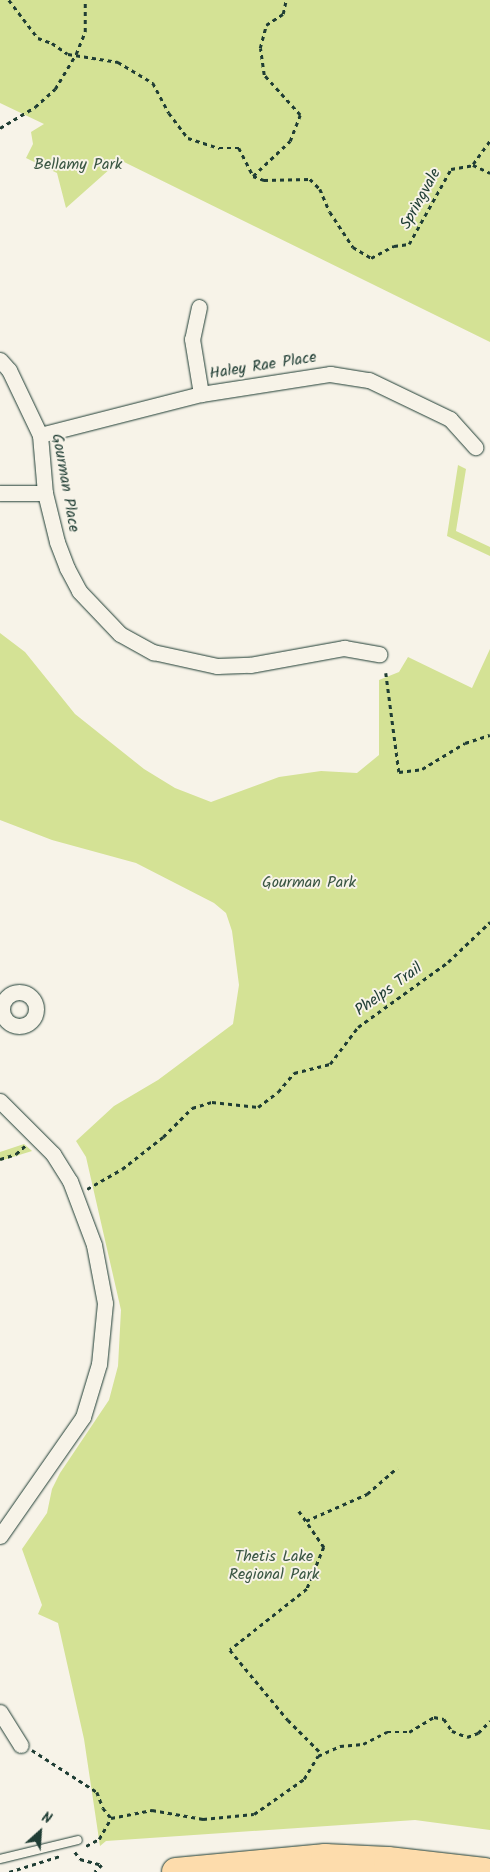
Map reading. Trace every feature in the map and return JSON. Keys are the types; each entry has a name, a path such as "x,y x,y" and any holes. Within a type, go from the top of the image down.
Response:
{"highway":[{"path":"176,1872 267,1861 325,1858 432,1865 484,1872"}],"street":[{"path":"199,308 192,339 201,394"},
{"name":"Gourman Place","path":"0,360 9,370 40,435 45,493 57,542 79,590 120,634 153,652 217,666 250,665 344,648 379,654"},
{"name":"Haley Rae Place","path":"40,435 201,394 330,374 368,380 450,419 475,447"},
{"path":"0,493 45,493"},
{"path":"0,1101 53,1154 76,1195 94,1246 105,1303 99,1364 92,1391 75,1432 0,1536"},
{"path":"0,1712 22,1745"}],"lane":[{"path":"0,1859 78,1840"}],"path":[{"path":"9,0 38,38 52,43 68,54 126,65 159,90 168,113 188,138 219,148 239,148 253,176 290,141 300,115 264,76 260,48 266,24 283,14 286,0"},
{"path":"0,128 49,96 76,54 84,32 85,0"},
{"path":"490,141 473,165 490,173"},
{"name":"Springvale","path":"253,176 273,181 310,179 320,189 330,212 353,247 371,258 394,246 409,244 447,172 473,165"},
{"path":"386,673 399,772 422,769 465,744 490,735"},
{"name":"Phelps Trail","path":"76,1195 122,1168 163,1137 192,1108 212,1102 258,1107 278,1092 294,1073 330,1064 358,1027 448,962 490,922"},
{"path":"0,1159 16,1154 36,1136"},
{"path":"306,1521 367,1494 397,1468"},
{"path":"299,1511 324,1547 307,1589 230,1650 288,1720 322,1754"},
{"path":"9,1872 74,1852 99,1839 111,1818 152,1810 203,1819 254,1814 304,1779 322,1754 340,1746 363,1744 387,1732 410,1732 434,1716 444,1719 452,1731 468,1737 478,1733 490,1721"},
{"path":"22,1745 97,1792 103,1808 111,1818"},
{"path":"74,1852 80,1859 102,1866 95,1872"}],"green space":[{"name":"Bellamy Park","path":"0,0 490,0 490,342 120,160 66,208 57,173 26,158 33,144 31,132 44,124 0,103"},
{"path":"458,465 466,469 456,531 490,547 490,556 447,536"},
{"name":"Thetis Lake Regional Park","path":"0,633 25,652 75,714 144,769 175,788 211,802 279,777 321,771 357,773 379,755 379,680 399,672 408,657 472,688 490,649 490,1830 415,1820 106,1841 100,1846 84,1739 58,1623 38,1614 42,1605 22,1549 47,1513 52,1489 60,1473 109,1400 118,1366 121,1310 86,1157 76,1141 114,1106 158,1080 233,1024 239,985 232,931 226,913 214,903 136,863 52,840 0,820"},
{"path":"24,1144 32,1151 0,1161 0,1152"}],"park label":[{"name":"Gourman Park","path":"309,883"}]}
